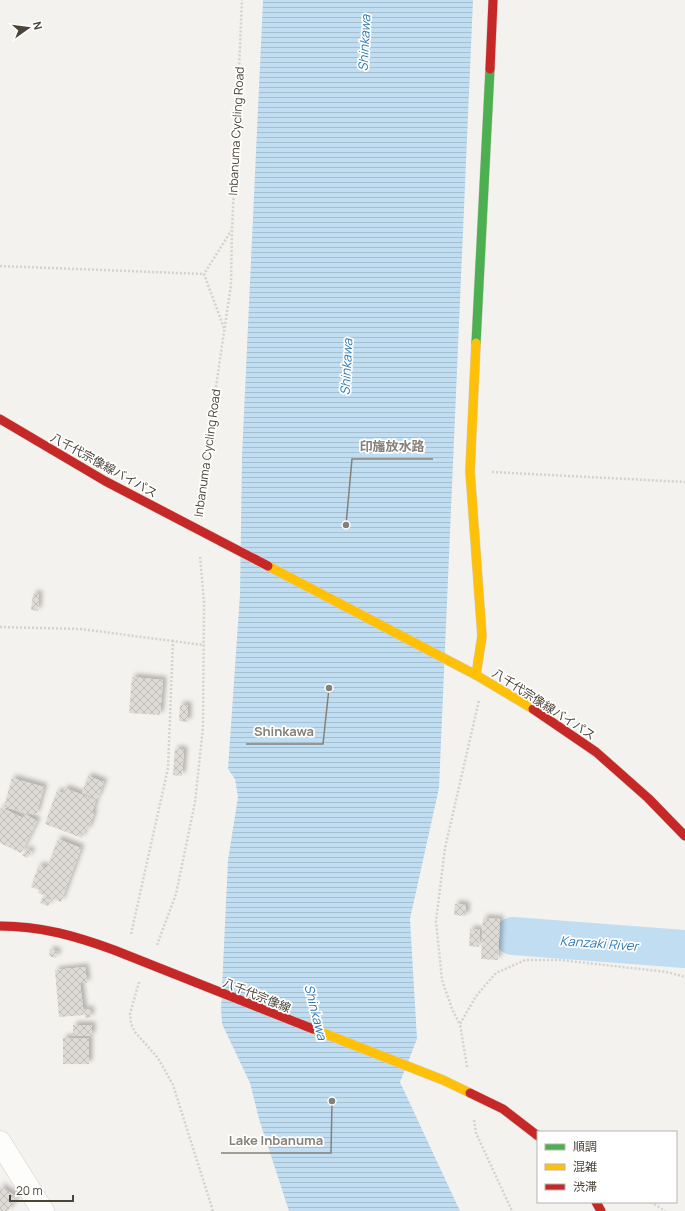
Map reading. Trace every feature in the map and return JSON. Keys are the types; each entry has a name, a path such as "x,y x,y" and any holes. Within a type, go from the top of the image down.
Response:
{"main road":[{"path":"480,678 482,636 470,471 493,0"},
{"name":"八千代宗像線バイパス","path":"0,419 105,481 480,678 541,714 596,752 648,798 685,836"},
{"name":"八千代宗像線","path":"0,926 30,926 72,936 127,955 442,1080 503,1109 537,1135"}],"street":[{"path":"0,1142 43,1211"}],"path":[{"name":"Inbanuma Cycling Road","path":"155,949 176,894 195,802 203,727 204,603 198,530 201,488 231,285 242,0"},
{"path":"204,274 232,231"},
{"path":"0,266 204,274"},
{"path":"204,274 225,330"},
{"path":"470,471 685,482"},
{"path":"0,627 80,629 204,644"},
{"path":"127,955 168,768 173,641"},
{"path":"480,678 445,848 436,921 442,980 452,1009 460,1024 476,1133 512,1211"},
{"path":"460,1024 476,996 496,973 525,960 567,961 667,972 685,977"},
{"path":"140,979 130,1014 131,1024 135,1032 158,1058 173,1085 213,1211"},
{"path":"653,1203 665,1211"}],"water":[{"path":"263,0 473,0 439,788 410,919 417,1039 400,1082 460,1211 289,1211 259,1119 250,1083 222,1024 221,1009 228,860 238,797 235,779 228,769 240,594 242,456"}],"building":[{"path":"33,594 39,594 38,611 31,610"},
{"path":"132,677 163,680 160,715 129,713"},
{"path":"180,705 188,705 188,722 179,721"},
{"path":"175,749 184,750 182,776 173,775"},
{"path":"88,776 104,782 97,799 82,793"},
{"path":"12,778 44,787 36,815 4,807"},
{"path":"65,788 96,800 92,812 94,813 88,830 85,829 82,838 45,824 57,791 63,793"},
{"path":"1,807 23,818 25,814 37,821 21,853 0,843"},
{"path":"58,839 81,848 61,902 38,893 39,890 31,887 39,865 47,868"},
{"path":"27,849 32,852 27,858 22,855"},
{"path":"43,897 51,900 48,906 40,903"},
{"path":"455,904 466,905 466,916 454,915"},
{"path":"483,918 500,919 498,960 481,959"},
{"path":"470,929 480,930 479,947 469,946"},
{"path":"50,949 58,952 56,958 49,956"},
{"path":"85,967 87,983 80,983 84,1015 59,1017 55,970"},
{"path":"90,1009 91,1017 85,1018 84,1010"},
{"path":"73,1025 92,1025 92,1036 73,1036"},
{"path":"63,1038 89,1038 89,1064 63,1064"},
{"path":"0,1186 17,1197 8,1211 0,1211"}],"waterway":[{"name":"Kanzaki River","path":"513,936 685,949"}],"traffic: fast":[{"path":"476,343 490,69"}],"traffic: slow":[{"path":"476,343 470,471 482,636 476,675"},
{"path":"268,566 476,675 533,709"},
{"path":"313,1029 443,1080 470,1093"}],"traffic: jam":[{"path":"490,69 493,0"},
{"path":"0,419 105,481 268,566"},
{"path":"533,709 596,752 648,798 685,836"},
{"path":"0,926 15,926 44,930 86,940 313,1029"},
{"path":"470,1093 503,1109 537,1135"},
{"path":"597,1203 601,1211"}],"place":[{"name":"印旛放水路","path":"346,525"},
{"name":"Shinkawa","path":"329,688"},
{"name":"Lake Inbanuma","path":"332,1101"}]}
